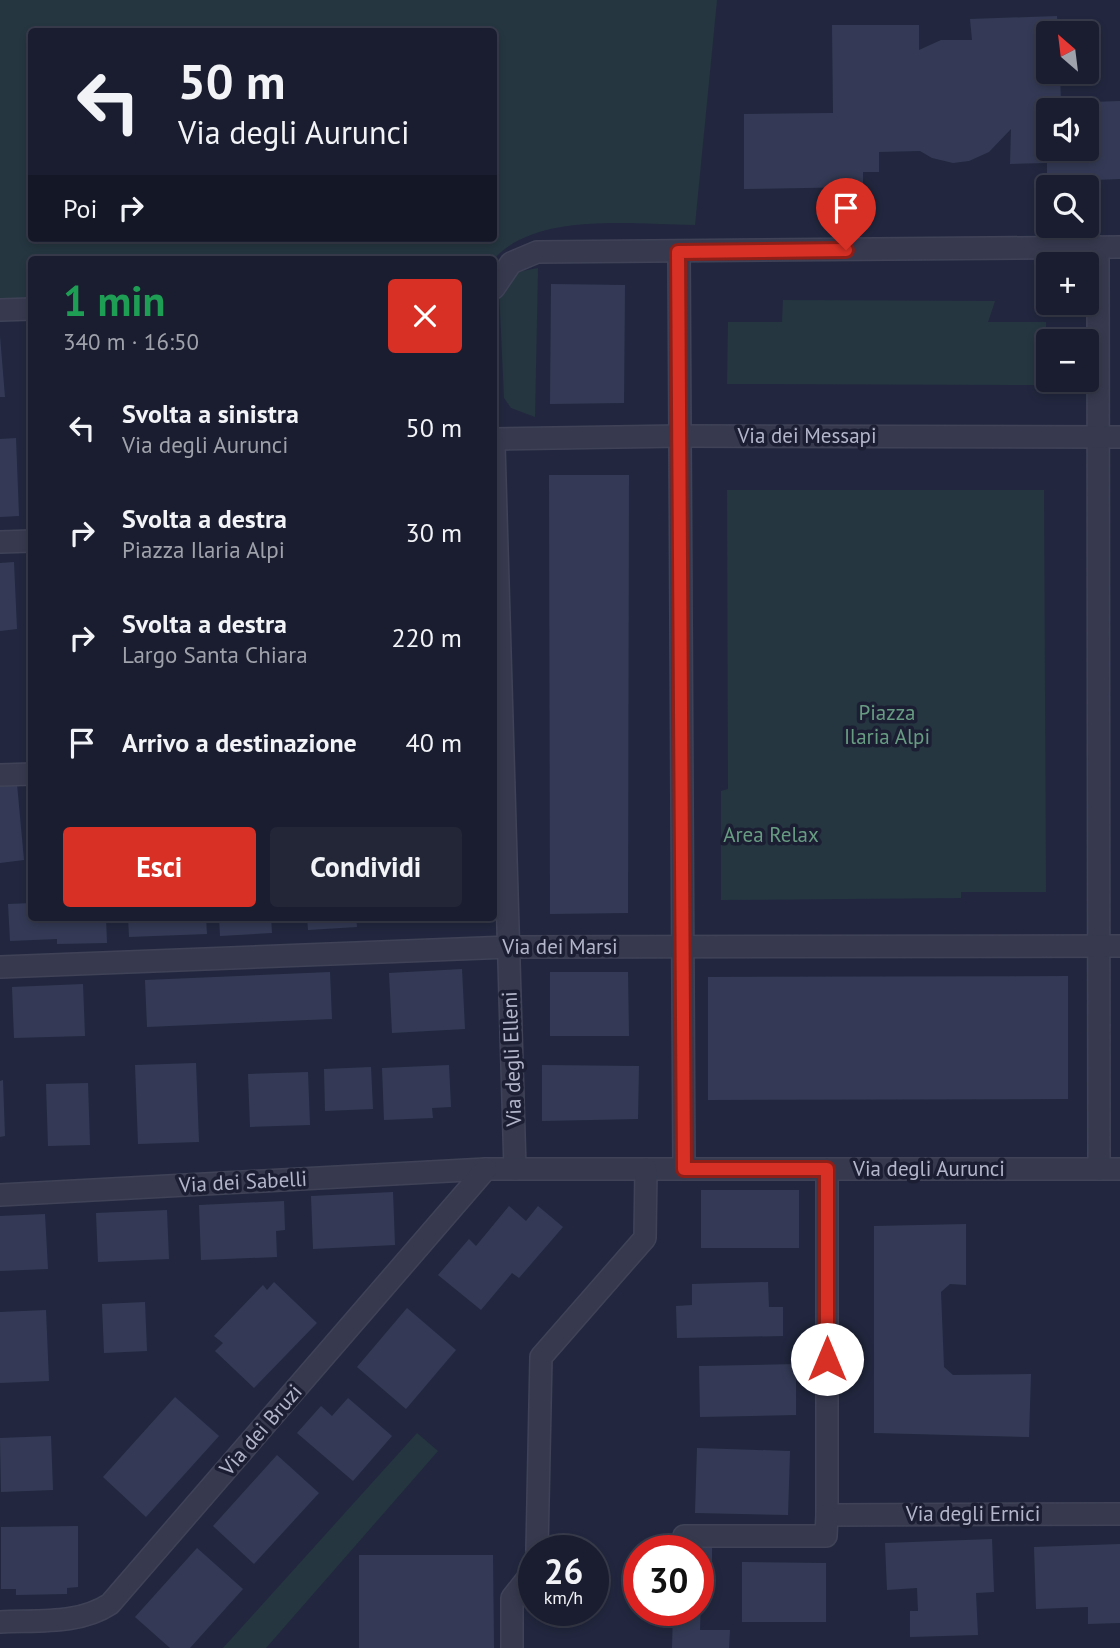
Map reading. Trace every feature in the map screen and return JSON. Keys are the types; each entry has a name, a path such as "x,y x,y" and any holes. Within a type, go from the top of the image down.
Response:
{"street":[{"path":"1098,247 1098,437 1110,946 1110,1169"},
{"path":"497,284 511,263 537,252 1120,247"},
{"path":"678,252 684,1169"},
{"path":"0,310 28,309"},
{"name":"Via dei Messapi","path":"497,439 680,436 1120,437"},
{"path":"0,542 28,541"},
{"name":"Via degli Elleni","path":"497,678 516,1169"},
{"path":"0,775 28,774"},
{"name":"Via dei Marsi","path":"0,967 509,947 1110,946"},
{"name":"Via degli Aurunci","path":"486,1169 1110,1169"},
{"name":"Via dei Sabelli","path":"0,1195 486,1169"},
{"name":"Via dei Bruzi","path":"0,1622 78,1618 94,1614 110,1604 486,1169"},
{"path":"537,1535 541,1357 645,1238 646,1169"},
{"path":"714,1536 826,1536 827,1169"},
{"name":"Via degli Ernici","path":"827,1515 1120,1514"},
{"path":"512,1648 512,1598 518,1590"}],"green space":[{"path":"0,0 717,0 695,225 616,223 561,227 535,233 513,244 497,257 28,256 28,301 0,302"},
{"path":"538,268 535,417 511,408 504,398 499,289 517,272"},
{"path":"783,300 995,301 988,322 1046,322 1046,329 1036,329 1036,385 727,384 728,322 782,322"},
{"name":"Piazza Ilaria Alpi","path":"727,490 1044,490 1046,892 961,892 961,898 721,900 721,791 728,789"},
{"path":"417,1433 438,1451 266,1648 223,1648"}],"building":[{"path":"1057,16 1057,21 1036,21 1036,84 1060,84 1061,98 1036,98 1036,161 1099,161 1099,102 1120,101 1120,179 1099,180 1099,175 1047,175 1047,163 1010,164 1011,129 989,152 969,161 953,163 932,158 920,151 879,152 879,172 863,172 863,187 744,189 744,114 833,113 832,25 919,25 919,50 941,40 972,40 970,19"},
{"path":"551,284 625,285 624,403 550,404"},
{"path":"0,336 5,397 0,397"},
{"path":"16,438 19,516 0,517 0,439"},
{"path":"549,475 629,475 628,913 550,914"},
{"path":"14,562 17,629 0,631 0,563"},
{"path":"17,784 24,860 0,863 0,785"},
{"path":"28,903 28,921 106,921 107,943 57,944 57,939 10,941 8,904"},
{"path":"128,921 206,921 207,934 129,937"},
{"path":"219,921 271,921 272,933 220,936"},
{"path":"307,921 356,921 357,927 308,930"},
{"path":"462,969 465,1029 392,1033 389,973"},
{"path":"330,972 332,1019 147,1027 145,980"},
{"path":"550,972 628,972 629,1036 550,1036"},
{"path":"1068,976 1068,1099 708,1100 708,977"},
{"path":"83,984 85,1036 14,1038 12,987"},
{"path":"196,1063 199,1142 138,1144 135,1065"},
{"path":"449,1065 451,1107 432,1108 433,1118 384,1120 382,1068"},
{"path":"542,1065 639,1066 638,1119 542,1121"},
{"path":"371,1067 373,1109 325,1111 324,1069"},
{"path":"308,1072 310,1125 250,1127 248,1074"},
{"path":"3,1080 5,1136 0,1137 0,1081"},
{"path":"88,1083 90,1145 48,1146 46,1084"},
{"path":"701,1190 799,1190 799,1248 701,1248"},
{"path":"393,1192 395,1245 313,1249 311,1196"},
{"path":"284,1201 285,1230 276,1231 277,1257 201,1260 199,1205"},
{"path":"509,1206 526,1221 538,1206 563,1227 519,1278 512,1273 481,1310 438,1275 469,1239 476,1246"},
{"path":"167,1210 169,1259 98,1262 96,1213"},
{"path":"45,1214 48,1269 0,1271 0,1216"},
{"path":"966,1224 966,1285 950,1284 941,1292 944,1367 953,1375 1031,1374 1029,1437 874,1433 874,1226"},
{"path":"274,1282 317,1323 254,1388 215,1351 223,1343 214,1336 263,1285 267,1290"},
{"path":"768,1282 769,1307 783,1307 783,1336 677,1338 676,1306 692,1305 692,1284"},
{"path":"145,1302 147,1351 104,1353 102,1304"},
{"path":"407,1308 456,1350 406,1409 357,1367"},
{"path":"46,1310 49,1381 0,1383 0,1312"},
{"path":"796,1364 796,1415 700,1417 699,1366"},
{"path":"175,1397 219,1436 146,1517 103,1477"},
{"path":"348,1398 392,1436 353,1481 297,1433 321,1406 332,1416"},
{"path":"51,1436 53,1490 1,1492 0,1438"},
{"path":"697,1448 790,1451 788,1515 695,1513"},
{"path":"277,1455 319,1493 254,1564 213,1526"},
{"path":"78,1526 78,1587 67,1588 67,1594 16,1595 16,1589 1,1589 1,1527"},
{"path":"992,1539 994,1592 976,1593 978,1635 910,1637 910,1611 918,1611 917,1588 887,1590 885,1543"},
{"path":"1120,1544 1120,1623 1088,1624 1088,1607 1036,1609 1034,1547"},
{"path":"197,1548 243,1589 190,1648 170,1648 135,1617"},
{"path":"359,1555 493,1555 494,1648 359,1648"},
{"path":"742,1562 826,1563 826,1622 742,1622"},
{"path":"673,1626 730,1630 729,1648 672,1648"}],"route":[{"path":"827,1359 827,1169 684,1169 678,252 846,250"}],"park label":[{"name":"Area Relax","path":"771,835"}]}
